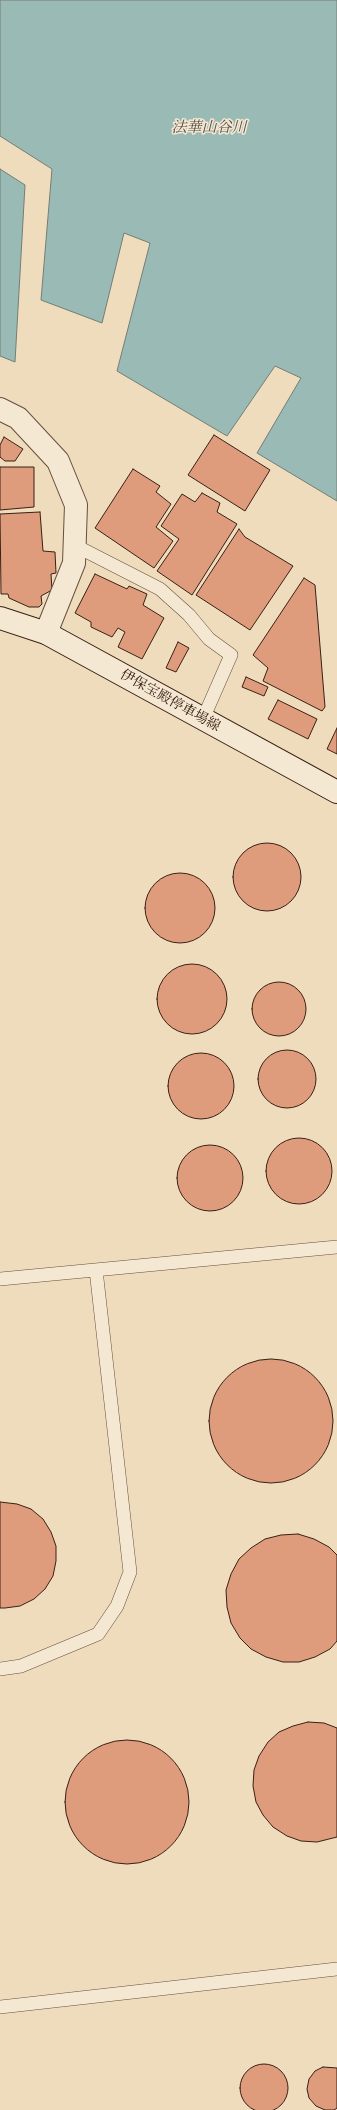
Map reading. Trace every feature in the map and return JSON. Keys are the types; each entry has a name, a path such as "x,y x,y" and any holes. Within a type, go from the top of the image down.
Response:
{"main road":[{"path":"0,409 18,418 58,461 76,505 74,563 46,633"},
{"name":"伊保宝殿停車場線","path":"0,618 46,633 337,792"}],"lane":[{"path":"74,545 160,589 189,616 209,638 231,655 203,719"},
{"path":"0,1279 337,1247"},
{"path":"0,1669 21,1666 98,1634 116,1606 130,1572 96,1270"},
{"path":"0,2006 337,1969"}],"water":[{"name":"法華山谷川","path":"0,0 337,0 337,501 257,453 301,378 275,366 227,436 117,371 150,243 124,233 102,323 41,300 52,169 0,136"},
{"path":"0,169 25,185 15,362 0,356"}],"building":[{"path":"214,435 270,470 245,511 188,475"},
{"path":"4,437 23,449 15,461 5,461 0,457 0,445"},
{"path":"0,467 34,467 34,507 0,510"},
{"path":"133,469 160,486 156,492 171,504 156,527 173,541 154,568 95,528"},
{"path":"202,493 220,503 217,512 237,524 192,595 157,571 179,539 161,526 182,494 195,502"},
{"path":"40,512 43,551 55,552 56,573 51,574 52,590 41,596 42,604 39,607 29,607 9,598 8,594 1,594 0,514"},
{"path":"239,529 245,537 293,566 250,630 196,595"},
{"path":"95,574 127,589 129,586 147,594 143,605 164,618 142,659 118,647 125,632 118,628 112,637 91,627 91,622 75,613"},
{"path":"304,578 315,585 325,707 322,711 263,681 268,668 253,655"},
{"path":"178,642 189,648 176,672 166,668"},
{"path":"246,677 268,687 264,696 242,687"},
{"path":"278,700 317,719 308,739 268,719"},
{"path":"337,728 337,754 327,749"},
{"path":"260,843 274,843 286,849 295,858 301,870 299,890 291,901 280,909 274,911 260,911 254,909 243,901 235,890 233,884 233,870 235,864 243,853 254,845"},
{"path":"180,873 199,879 209,889 215,908 209,927 199,937 180,943 161,937 151,927 145,908 151,889 161,879"},
{"path":"192,964 205,967 217,974 224,986 227,999 224,1012 217,1024 205,1031 192,1034 179,1031 167,1024 160,1012 157,999 160,986 167,974 179,967"},
{"path":"274,982 284,982 294,986 302,994 306,1004 306,1014 302,1024 294,1032 284,1036 274,1036 264,1032 256,1024 252,1014 252,1004 256,994 264,986"},
{"path":"287,1050 303,1055 311,1063 316,1079 311,1095 303,1103 287,1108 271,1103 263,1095 258,1079 263,1063 271,1055"},
{"path":"201,1053 214,1056 224,1063 231,1073 234,1086 231,1099 224,1109 214,1116 201,1119 188,1116 178,1109 171,1099 168,1086 171,1073 178,1063 188,1056"},
{"path":"299,1138 312,1141 322,1148 329,1158 332,1171 329,1184 322,1194 312,1201 299,1204 286,1201 276,1194 269,1184 266,1171 269,1158 276,1148 286,1141"},
{"path":"204,1145 216,1145 223,1147 234,1154 241,1165 243,1178 241,1191 234,1202 223,1209 216,1211 204,1211 197,1209 186,1202 179,1191 177,1184 177,1172 179,1165 186,1154 197,1147"},
{"path":"277,1359 295,1363 306,1369 319,1381 329,1397 333,1421 329,1445 323,1456 311,1469 289,1481 265,1483 247,1479 236,1473 223,1461 211,1439 209,1415 213,1397 219,1386 231,1373 253,1361"},
{"path":"0,1502 17,1504 31,1509 43,1519 51,1532 56,1546 56,1561 53,1576 45,1589 34,1599 20,1606 5,1608 0,1608"},
{"path":"298,1534 314,1539 329,1547 337,1555 337,1641 330,1649 315,1657 299,1662 283,1662 266,1657 251,1649 240,1638 231,1623 227,1607 226,1590 231,1574 239,1559 251,1548 265,1539 281,1535"},
{"path":"308,1722 324,1723 337,1728 337,1837 317,1842 301,1841 287,1836 273,1827 263,1815 256,1802 253,1786 254,1770 259,1756 268,1742 279,1732"},
{"path":"127,1740 151,1744 162,1750 171,1758 179,1767 185,1778 189,1802 185,1826 179,1837 171,1846 162,1854 151,1860 127,1864 103,1860 92,1854 83,1846 75,1837 69,1826 65,1802 69,1778 75,1767 83,1758 92,1750 103,1744"},
{"path":"264,2064 273,2066 281,2071 286,2079 288,2088 286,2097 281,2105 273,2110 264,2112 255,2110 247,2105 242,2097 240,2088 242,2079 247,2071 255,2066"},
{"path":"323,2067 337,2068 337,2108 334,2110 325,2110 316,2106 309,2098 307,2089 309,2079 315,2071"}]}
